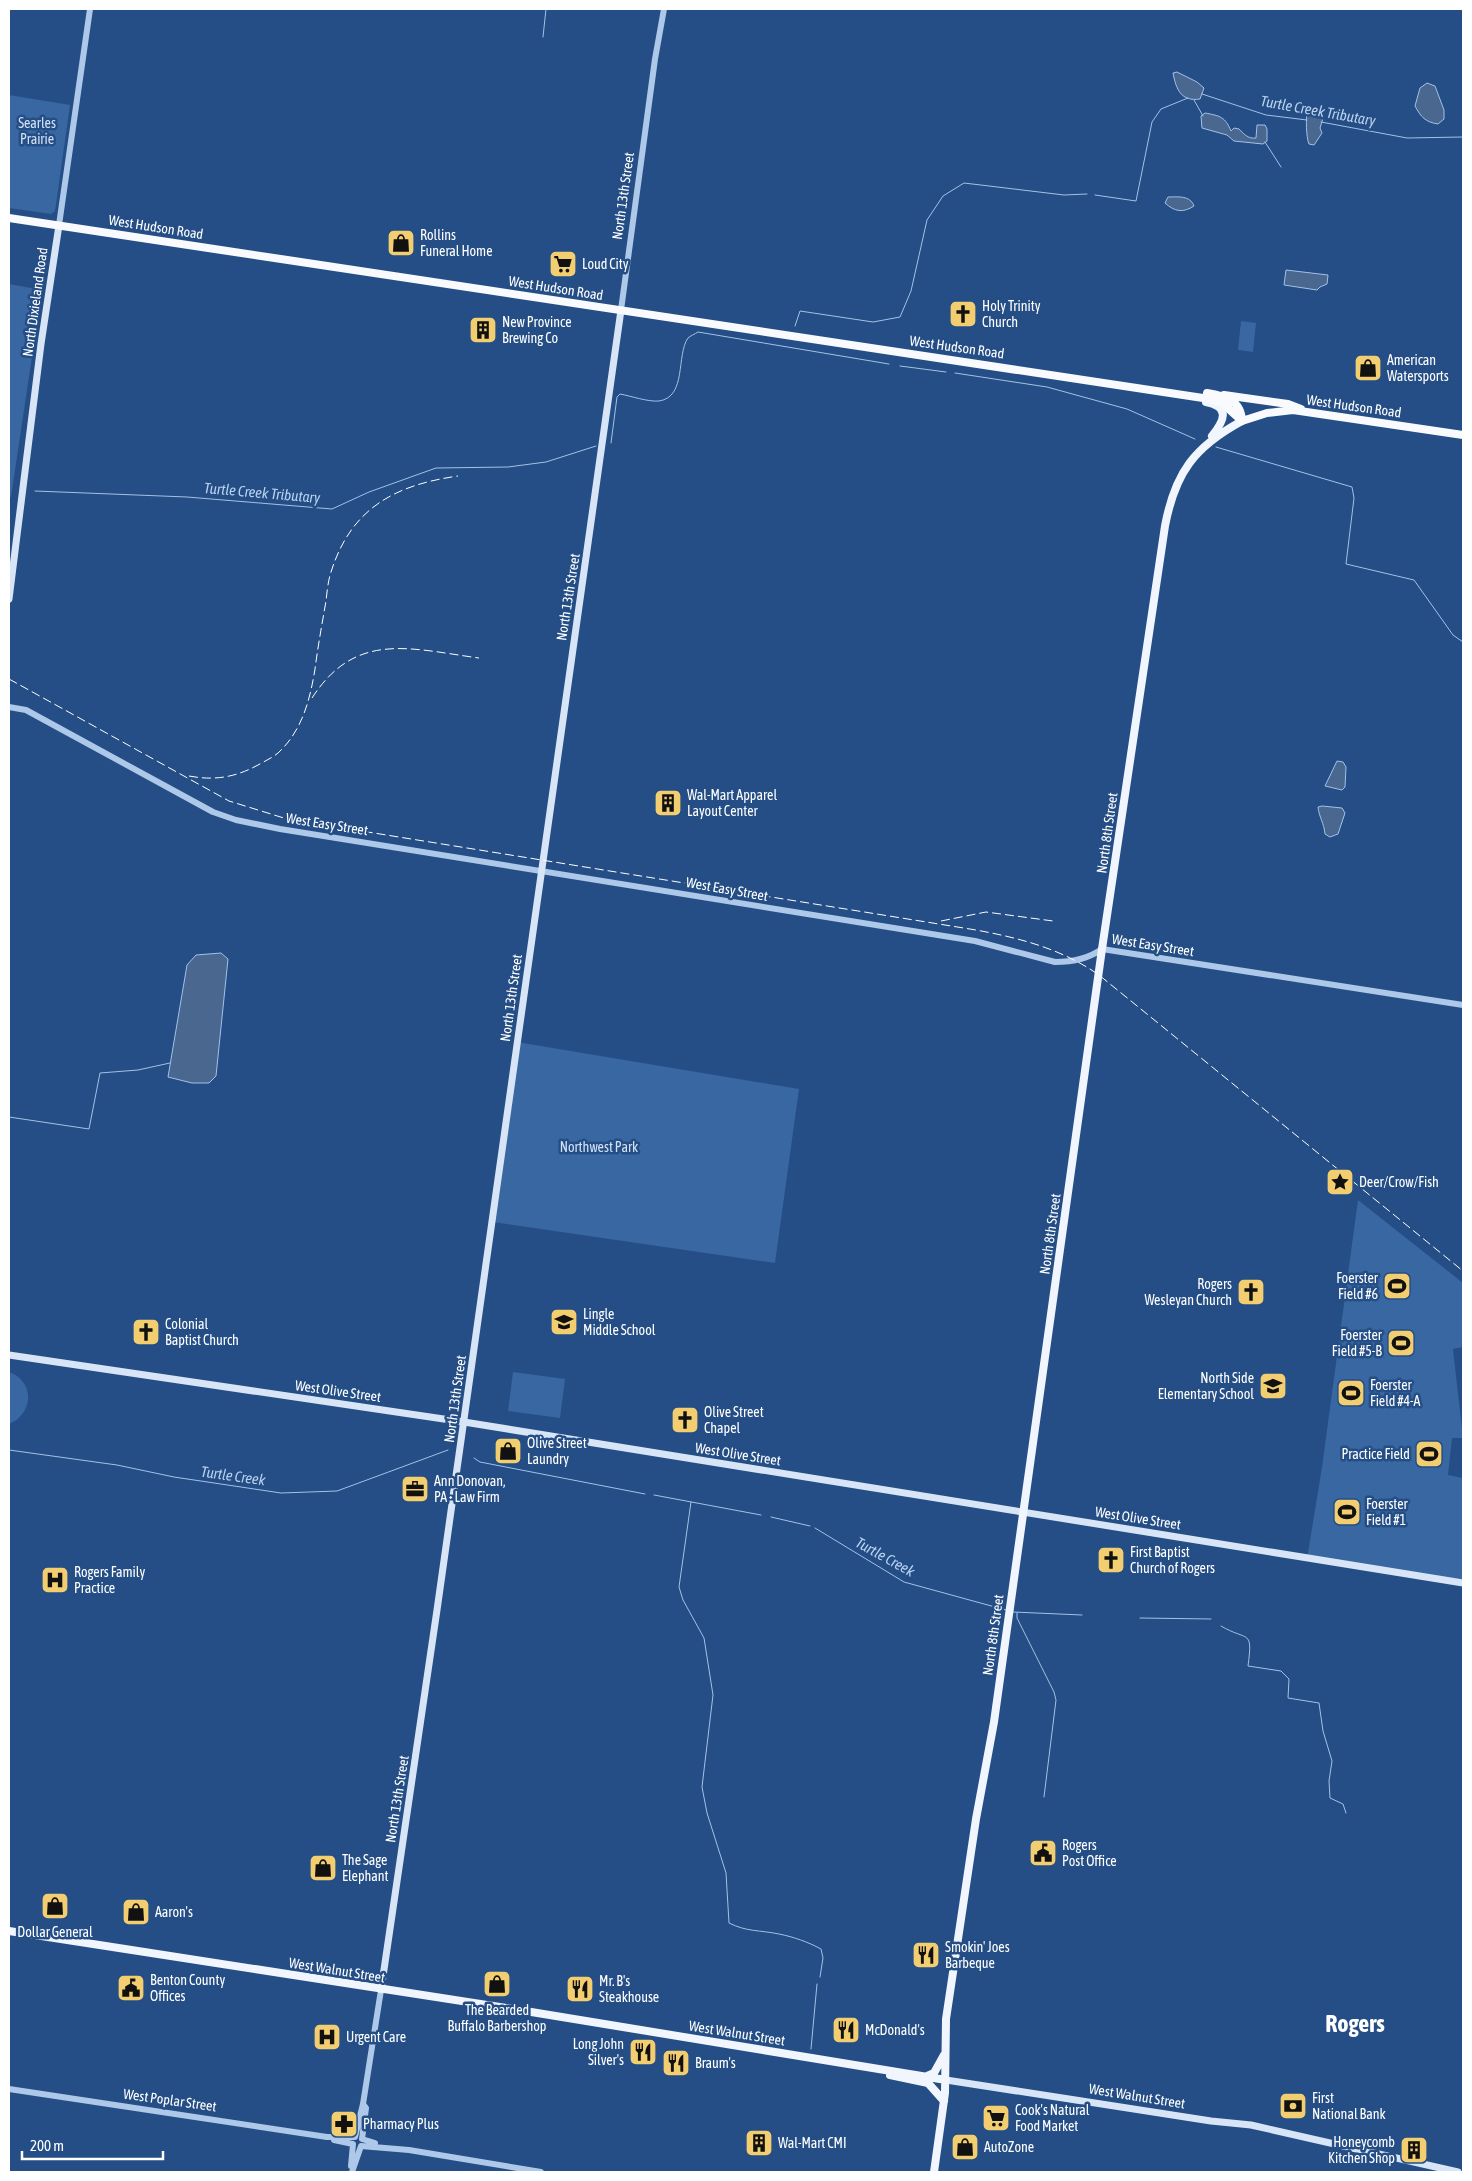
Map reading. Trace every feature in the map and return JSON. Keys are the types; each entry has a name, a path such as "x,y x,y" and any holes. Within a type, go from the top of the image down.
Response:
{"highway":[{"name":"West Hudson Road","path":"9,218 1213,399 1228,406 1242,421"},
{"name":"West Hudson Road","path":"1100,381 1116,380 1222,396 1237,404 1242,413 1242,421"},
{"path":"1222,396 1288,404 1309,412"},
{"name":"West Hudson Road","path":"1242,421 1280,411 1309,412 1463,435"}],"main road":[{"name":"North Dixieland Road","path":"9,599 41,344 59,225"},
{"name":"North 13th Street","path":"381,1990 464,1422 621,310"},
{"name":"West Hudson Road","path":"1100,381 1118,389 1214,404 1221,409 1224,416 1223,423 1208,442"},
{"name":"North 8th Street","path":"934,2172 946,2080 946,2019 976,1819 994,1722 1102,949 1170,502 1178,481 1189,462 1208,442 1242,421"},
{"name":"West Olive Street","path":"9,1355 464,1422 1463,1583"},
{"name":"West Walnut Street","path":"9,1931 513,2009 925,2077 1211,2121 1251,2125 1458,2172"},
{"path":"925,2077 934,2073 945,2054"},
{"path":"879,2069 894,2077 928,2083 944,2100"}],"street":[{"name":"North Dixieland Road","path":"59,225 90,9"},
{"name":"North 13th Street","path":"621,310 655,59 664,9"},
{"name":"West Easy Street","path":"9,707 26,710 213,812 236,820 280,829 975,941 1055,962 1067,962 1091,957 1102,949 1463,1005"},
{"path":"352,2172 354,2140 361,2108 364,2104 381,1990"},
{"name":"West Poplar Street","path":"9,2089 362,2142"},
{"path":"352,2172 362,2142 366,2108 364,2104"},
{"path":"362,2142 541,2172"}],"green space":[{"name":"Searles Prairie","path":"9,95 70,105 55,211 51,214 9,208"},
{"path":"9,284 42,290 11,497 9,497"},
{"path":"1241,321 1256,323 1253,352 1238,350"},
{"name":"Northwest Park","path":"517,1042 799,1089 775,1263 493,1222"},
{"path":"1358,1200 1463,1283 1463,1347 1453,1349 1463,1438 1452,1438 1448,1475 1463,1478 1463,1580 1307,1559 1322,1467"},
{"path":"9,1372 17,1376 23,1383 27,1390 28,1398 27,1406 23,1413 9,1424"},
{"path":"513,1372 565,1379 560,1418 508,1411"}],"shaded area":[{"path":"1177,72 1197,82 1204,88 1200,99 1188,98 1180,93 1173,73"},
{"path":"1427,83 1435,86 1444,110 1444,119 1438,124 1424,118 1415,106 1420,88"},
{"path":"1311,107 1324,115 1320,128 1322,133 1314,145 1309,144 1306,123 1307,111"},
{"path":"1205,113 1222,118 1231,131 1234,128 1239,129 1251,138 1256,138 1257,125 1265,125 1267,141 1263,144 1234,141 1227,135 1202,128 1201,116"},
{"path":"1168,197 1187,198 1194,206 1186,210 1176,210 1165,203"},
{"path":"1286,270 1328,275 1327,284 1317,290 1284,285"},
{"path":"1337,761 1343,762 1346,767 1345,787 1342,790 1325,786"},
{"path":"1318,807 1342,808 1345,813 1338,834 1330,837 1325,834"},
{"path":"221,953 228,959 216,1076 209,1083 192,1083 168,1077 187,965 196,955"}],"waterway":[{"path":"543,37 546,9"},
{"name":"Turtle Creek Tributary","path":"1202,94 1266,115 1307,120"},
{"name":"Turtle Creek Tributary","path":"1095,195 1136,201 1152,122 1161,109 1188,98"},
{"path":"1194,100 1203,116"},
{"name":"Turtle Creek Tributary","path":"1321,122 1407,138 1463,137"},
{"path":"1265,142 1281,167"},
{"name":"Turtle Creek Tributary","path":"795,326 800,311 873,322 900,317 911,291 927,220 943,196 964,183 1064,195 1087,194"},
{"name":"Turtle Creek Tributary","path":"611,443 617,397 620,394 655,401 668,398 674,392 677,384 684,345 688,338 698,332 889,364"},
{"name":"Turtle Creek Tributary","path":"900,366 946,372"},
{"name":"Turtle Creek Tributary","path":"955,373 1047,387 1127,409 1195,439"},
{"name":"Turtle Creek Tributary","path":"35,491 187,497 332,509 369,492 436,468 508,467 546,462 596,446"},
{"name":"Turtle Creek Tributary","path":"1216,447 1352,487 1354,498 1346,564 1414,580 1453,635 1463,642"},
{"name":"Turtle Creek Tributary","path":"9,1117 89,1129 100,1073 138,1070 170,1063"},
{"name":"Turtle Creek","path":"9,1450 117,1465 174,1477 281,1493 337,1491 448,1450"},
{"name":"Turtle Creek","path":"474,1458 480,1462 645,1494"},
{"name":"Turtle Creek","path":"654,1495 761,1515"},
{"name":"Turtle Creek Tributary","path":"691,1502 679,1587 683,1600 704,1638 713,1695 702,1787 707,1813 726,1873 729,1923 748,1929 790,1937 821,1949 823,1958 820,1977"},
{"name":"Turtle Creek","path":"771,1517 810,1526"},
{"name":"Turtle Creek","path":"815,1528 904,1582 1006,1610"},
{"name":"Turtle Creek","path":"1013,1612 1082,1615"},
{"path":"1017,1613 1017,1618 1054,1692 1056,1700 1044,1797"},
{"name":"Turtle Creek","path":"1140,1618 1211,1619"},
{"name":"Turtle Creek","path":"1221,1626 1243,1636 1249,1641 1248,1666 1281,1671 1289,1679 1288,1698 1319,1703 1323,1731 1332,1761 1329,1781 1330,1798 1343,1804 1346,1813"},
{"name":"Turtle Creek Tributary","path":"811,2049 817,1984"}],"railway":[{"path":"189,776 216,778 233,775 258,765 278,753 293,735 304,714 313,681 330,575 350,531 378,503 395,493 435,480 458,476"},
{"path":"312,698 329,676 347,662 366,653 386,649 408,649 479,658"},
{"path":"9,679 229,801 287,819 976,930 1009,937 1055,951 1099,975 1463,1271"},
{"path":"941,921 986,912 1053,921"}],"place":[{"name":"Rollins Funeral Home","path":"401,243"},
{"name":"Loud City","path":"563,264"},
{"name":"Holy Trinity Church","path":"963,314"},
{"name":"New Province Brewing Co","path":"483,330"},
{"name":"American Watersports","path":"1368,368"},
{"name":"Wal-Mart Apparel Layout Center","path":"668,803"},
{"name":"Deer/Crow/Fish","path":"1340,1182"},
{"name":"Foerster Field #6","path":"1397,1286"},
{"name":"Rogers Wesleyan Church","path":"1251,1292"},
{"name":"Lingle Middle School","path":"564,1322"},
{"name":"Colonial Baptist Church","path":"146,1332"},
{"name":"Foerster Field #5-B","path":"1401,1343"},
{"name":"North Side Elementary School","path":"1273,1386"},
{"name":"Foerster Field #4-A","path":"1351,1393"},
{"name":"Olive Street Chapel","path":"685,1420"},
{"name":"Olive Street Laundry","path":"508,1451"},
{"name":"Practice Field","path":"1429,1454"},
{"name":"Ann Donovan, PA - Law Firm","path":"415,1489"},
{"name":"Foerster Field #1","path":"1347,1512"},
{"name":"First Baptist Church of Rogers","path":"1111,1560"},
{"name":"Rogers Family Practice","path":"55,1580"},
{"name":"Rogers Post Office","path":"1043,1853"},
{"name":"The Sage Elephant","path":"323,1868"},
{"name":"Dollar General","path":"55,1906"},
{"name":"Aaron's","path":"136,1912"},
{"name":"Smokin' Joes Barbeque","path":"926,1955"},
{"name":"The Bearded Buffalo Barbershop","path":"497,1984"},
{"name":"Benton County Offices","path":"131,1988"},
{"name":"Mr. B's Steakhouse","path":"580,1989"},
{"name":"McDonald's","path":"846,2030"},
{"name":"Urgent Care","path":"327,2037"},
{"name":"Long John Silver's","path":"643,2052"},
{"name":"Braum's","path":"676,2063"},
{"name":"First National Bank","path":"1293,2106"},
{"name":"Cook's Natural Food Market","path":"996,2118"},
{"name":"Pharmacy Plus","path":"344,2124"},
{"name":"Wal-Mart CMI","path":"759,2143"},
{"name":"AutoZone","path":"965,2147"},
{"name":"Honeycomb Kitchen Shop","path":"1414,2150"}],"district":[{"name":"Rogers","path":"1355,2024"}]}
